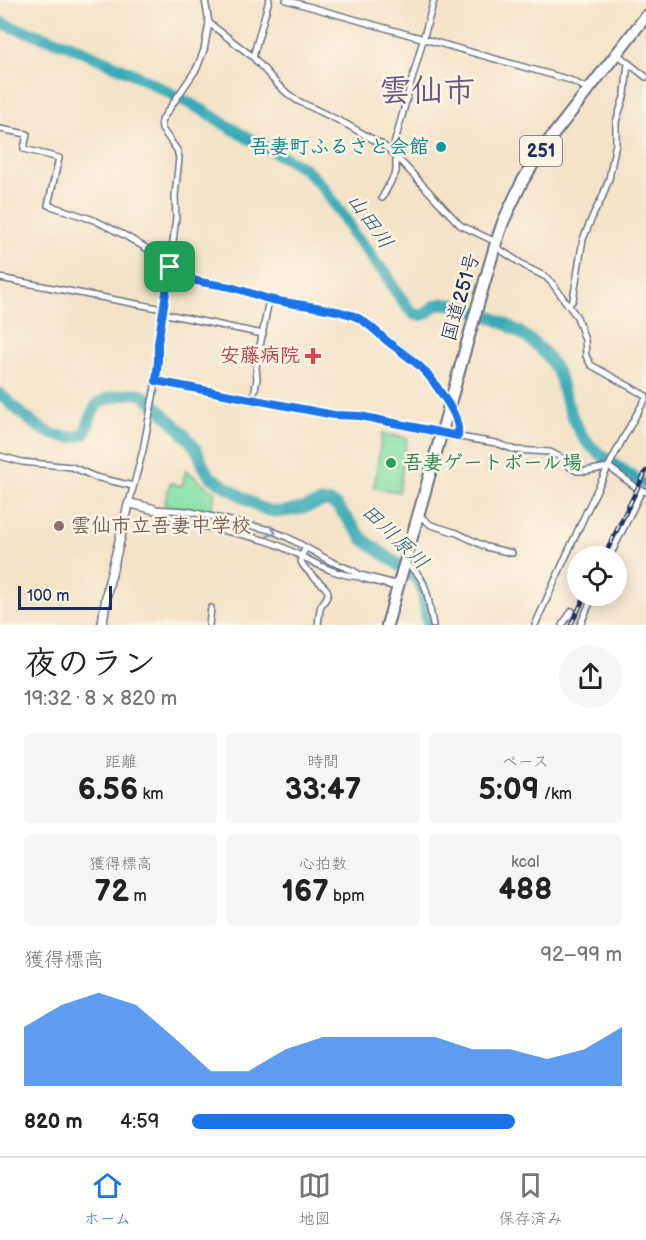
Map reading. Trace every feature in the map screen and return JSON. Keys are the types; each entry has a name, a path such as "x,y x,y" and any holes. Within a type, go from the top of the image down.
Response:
{"highway":[{"name":"国道251号","path":"387,625 495,244 511,203 543,148 646,16"}],"street":[{"path":"102,625 108,587 145,441 153,399 158,343 176,217 175,196 179,159 177,150 162,129 161,123 162,117 196,68 204,50 209,23 205,0"},
{"path":"253,57 268,0"},
{"path":"286,0 570,80 588,89"},
{"path":"382,198 396,172 394,154 434,0"},
{"path":"209,23 253,57 278,85 298,101 344,123 394,154 460,225 495,244 528,268 546,277 569,305 582,329 586,356 591,365 646,397 624,435 579,527 535,625"},
{"path":"616,54 646,77"},
{"path":"569,305 573,300 583,239 609,179 616,143 616,122 626,94 627,63"},
{"path":"0,129 27,134 24,149 59,158 48,205 94,220 124,235 170,265 182,276 269,299 339,311 366,322 412,358 429,375 457,420 458,436"},
{"path":"0,278 163,310 263,334"},
{"path":"253,399 257,379 256,367 269,299"},
{"path":"156,381 334,415 360,416 441,434 496,443 515,450 550,452 562,458 577,471 610,465"},
{"path":"0,456 22,462 72,467 95,477 133,486"},
{"path":"610,465 644,491 615,546"},
{"path":"129,503 153,509 187,512 270,530 332,562 354,570 363,577"},
{"path":"153,509 172,518 267,541 334,571 398,586"},
{"path":"418,514 431,525 486,547 512,553"},
{"path":"217,529 219,519"},
{"path":"306,548 301,561 328,591 320,608 318,625"},
{"path":"403,568 409,566 421,578 428,592 433,625"},
{"path":"580,625 589,606"},
{"path":"209,625 210,608"},
{"path":"562,625 572,611"}],"green space":[{"name":"吾妻ゲートボール場","path":"382,434 407,438 399,492 374,488"},
{"path":"186,470 216,492 210,513 164,505 170,483 182,486"}],"waterway":[{"name":"山田川","path":"0,22 68,45 134,74 304,168 322,186 352,233 386,273 393,287 415,315 426,314 434,306 452,304 492,317 520,332 544,352 553,364 561,380 573,417 586,441 603,456 646,484"},
{"name":"田川原川","path":"0,394 28,419 49,433 72,437 84,434 93,412 102,401 127,394 141,394 161,410 193,444 211,477 257,506 281,512 322,502 330,502 337,506 364,540 418,581 422,590 428,625"}],"railway":[{"path":"609,546 646,471"},
{"path":"571,625 580,606"}],"place":[{"name":"吾妻町ふるさと会館","path":"441,147"},
{"name":"安藤病院","path":"313,356"},
{"name":"吾妻ゲートボール場","path":"391,463"},
{"name":"雲仙市立吾妻中学校","path":"59,526"}],"district":[{"name":"雲仙市","path":"427,91"}],"route":[{"path":"170,267 182,276 198,282 356,316 412,358 429,375 455,415 458,436 360,416 334,415 156,381 158,343 170,267"}]}
